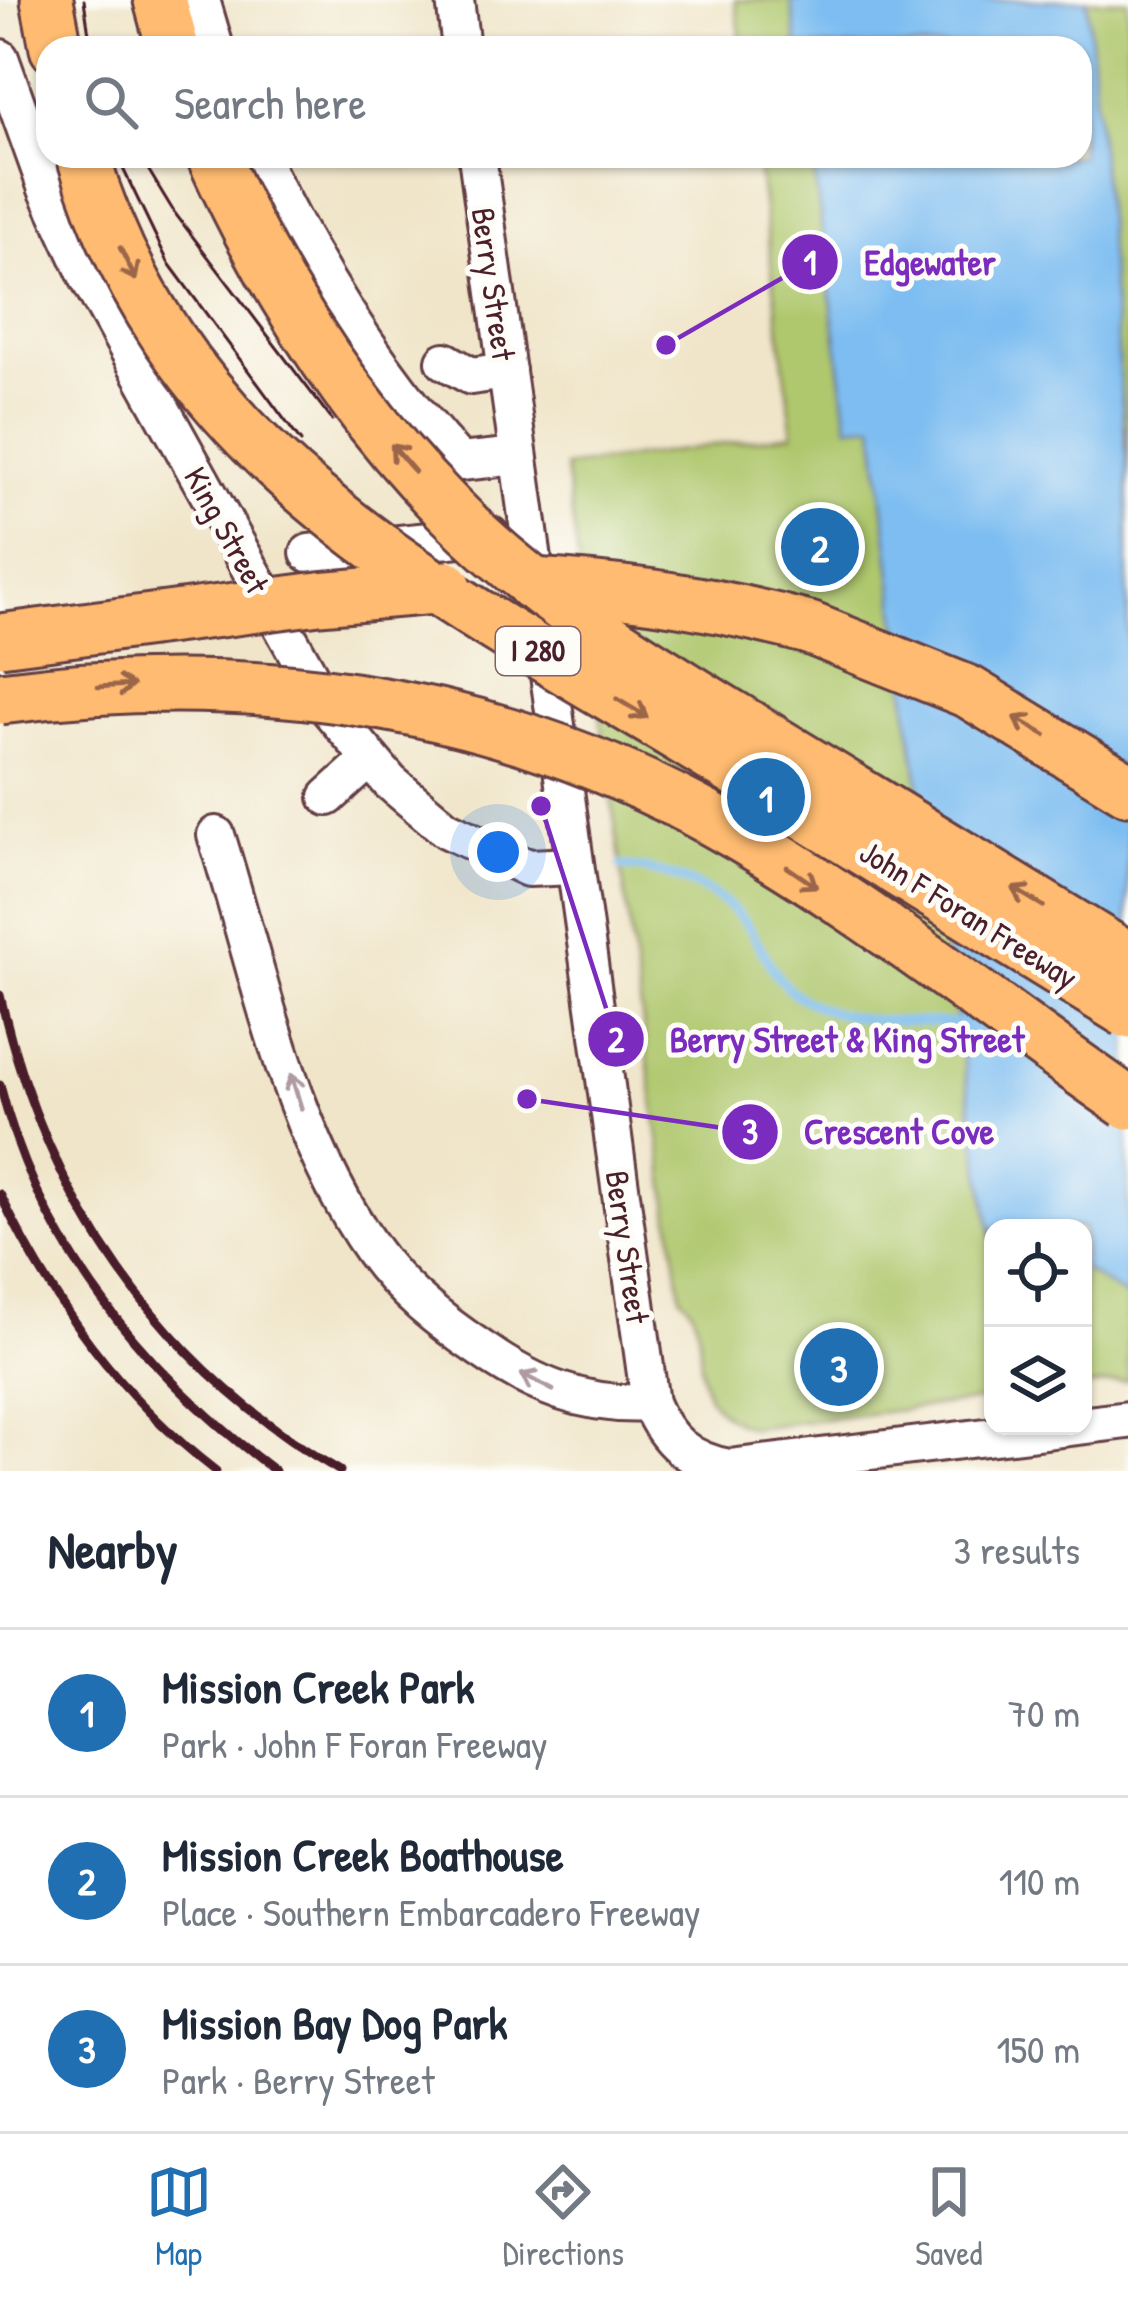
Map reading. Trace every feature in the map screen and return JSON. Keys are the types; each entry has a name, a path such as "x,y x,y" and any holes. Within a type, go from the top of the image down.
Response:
{"highway":[{"path":"47,0 54,36"},
{"path":"160,0 170,36"},
{"name":"John F Foran Freeway","path":"88,168 132,274 181,356 244,435 331,515 463,605 1128,1012"},
{"name":"I 280","path":"219,168 241,218 336,373 391,445 482,539 616,644 1128,958"},
{"path":"0,640 423,588 521,584 625,589 753,613 897,659 1039,730 1128,789"},
{"path":"0,698 154,684 310,691 478,723 557,749 628,777 759,848 1128,1103"}],"street":[{"path":"200,0 211,36"},
{"path":"455,0 460,36"},
{"name":"King Street","path":"1,64 36,159"},
{"name":"King Street","path":"39,168 88,277 305,671 369,760 416,806 470,843 528,868 575,866"},
{"path":"265,168 305,247 422,422 460,462 518,456"},
{"name":"Berry Street","path":"479,168 650,1403 683,1451 729,1468 1128,1420"},
{"path":"445,361 471,376 507,371"},
{"path":"309,553 529,534"},
{"path":"328,797 369,760"},
{"path":"216,835 306,1126 374,1252 450,1328 546,1389 608,1406 650,1403"}],"green space":[{"path":"735,0 791,0 796,36 740,36"},
{"path":"1087,0 1128,0 1128,473 1092,36"},
{"path":"759,168 814,168 848,425 874,423 910,727 989,1219 984,1219 984,1400 751,1428 726,1416 704,1384 698,1329 681,1296 565,467 793,434"},
{"path":"1092,1275 1128,1298 1128,1381 1092,1386"}],"water":[{"path":"791,0 1087,0 1090,36 796,36"},
{"path":"1092,58 1128,473 1128,1298 1092,1275 1092,1219 989,1219 910,727 874,424 848,426 814,168 1092,168"}],"waterway":[{"path":"621,866 673,877 720,900 746,924 786,986 812,1004 873,1020 958,1023"}],"tram line":[{"path":"84,0 89,36"},
{"path":"123,168 168,262 301,442"},
{"path":"147,168 174,212 332,420"}],"railway":[{"path":"0,995 20,1069 47,1140 80,1207 119,1269 165,1327 217,1380 275,1428 340,1471"},
{"path":"0,1085 42,1200 104,1302 183,1392 275,1471"},
{"path":"0,1194 42,1273 92,1346 149,1412 216,1471"}],"place":[{"name":"Edgewater","path":"666,345"},
{"name":"Mission Creek Boathouse","path":"820,547"},
{"name":"Mission Creek Park","path":"766,797"},
{"name":"Berry Street & King Street","path":"541,806"},
{"name":"Crescent Cove","path":"527,1099"},
{"name":"Mission Bay Dog Park","path":"839,1367"}]}
